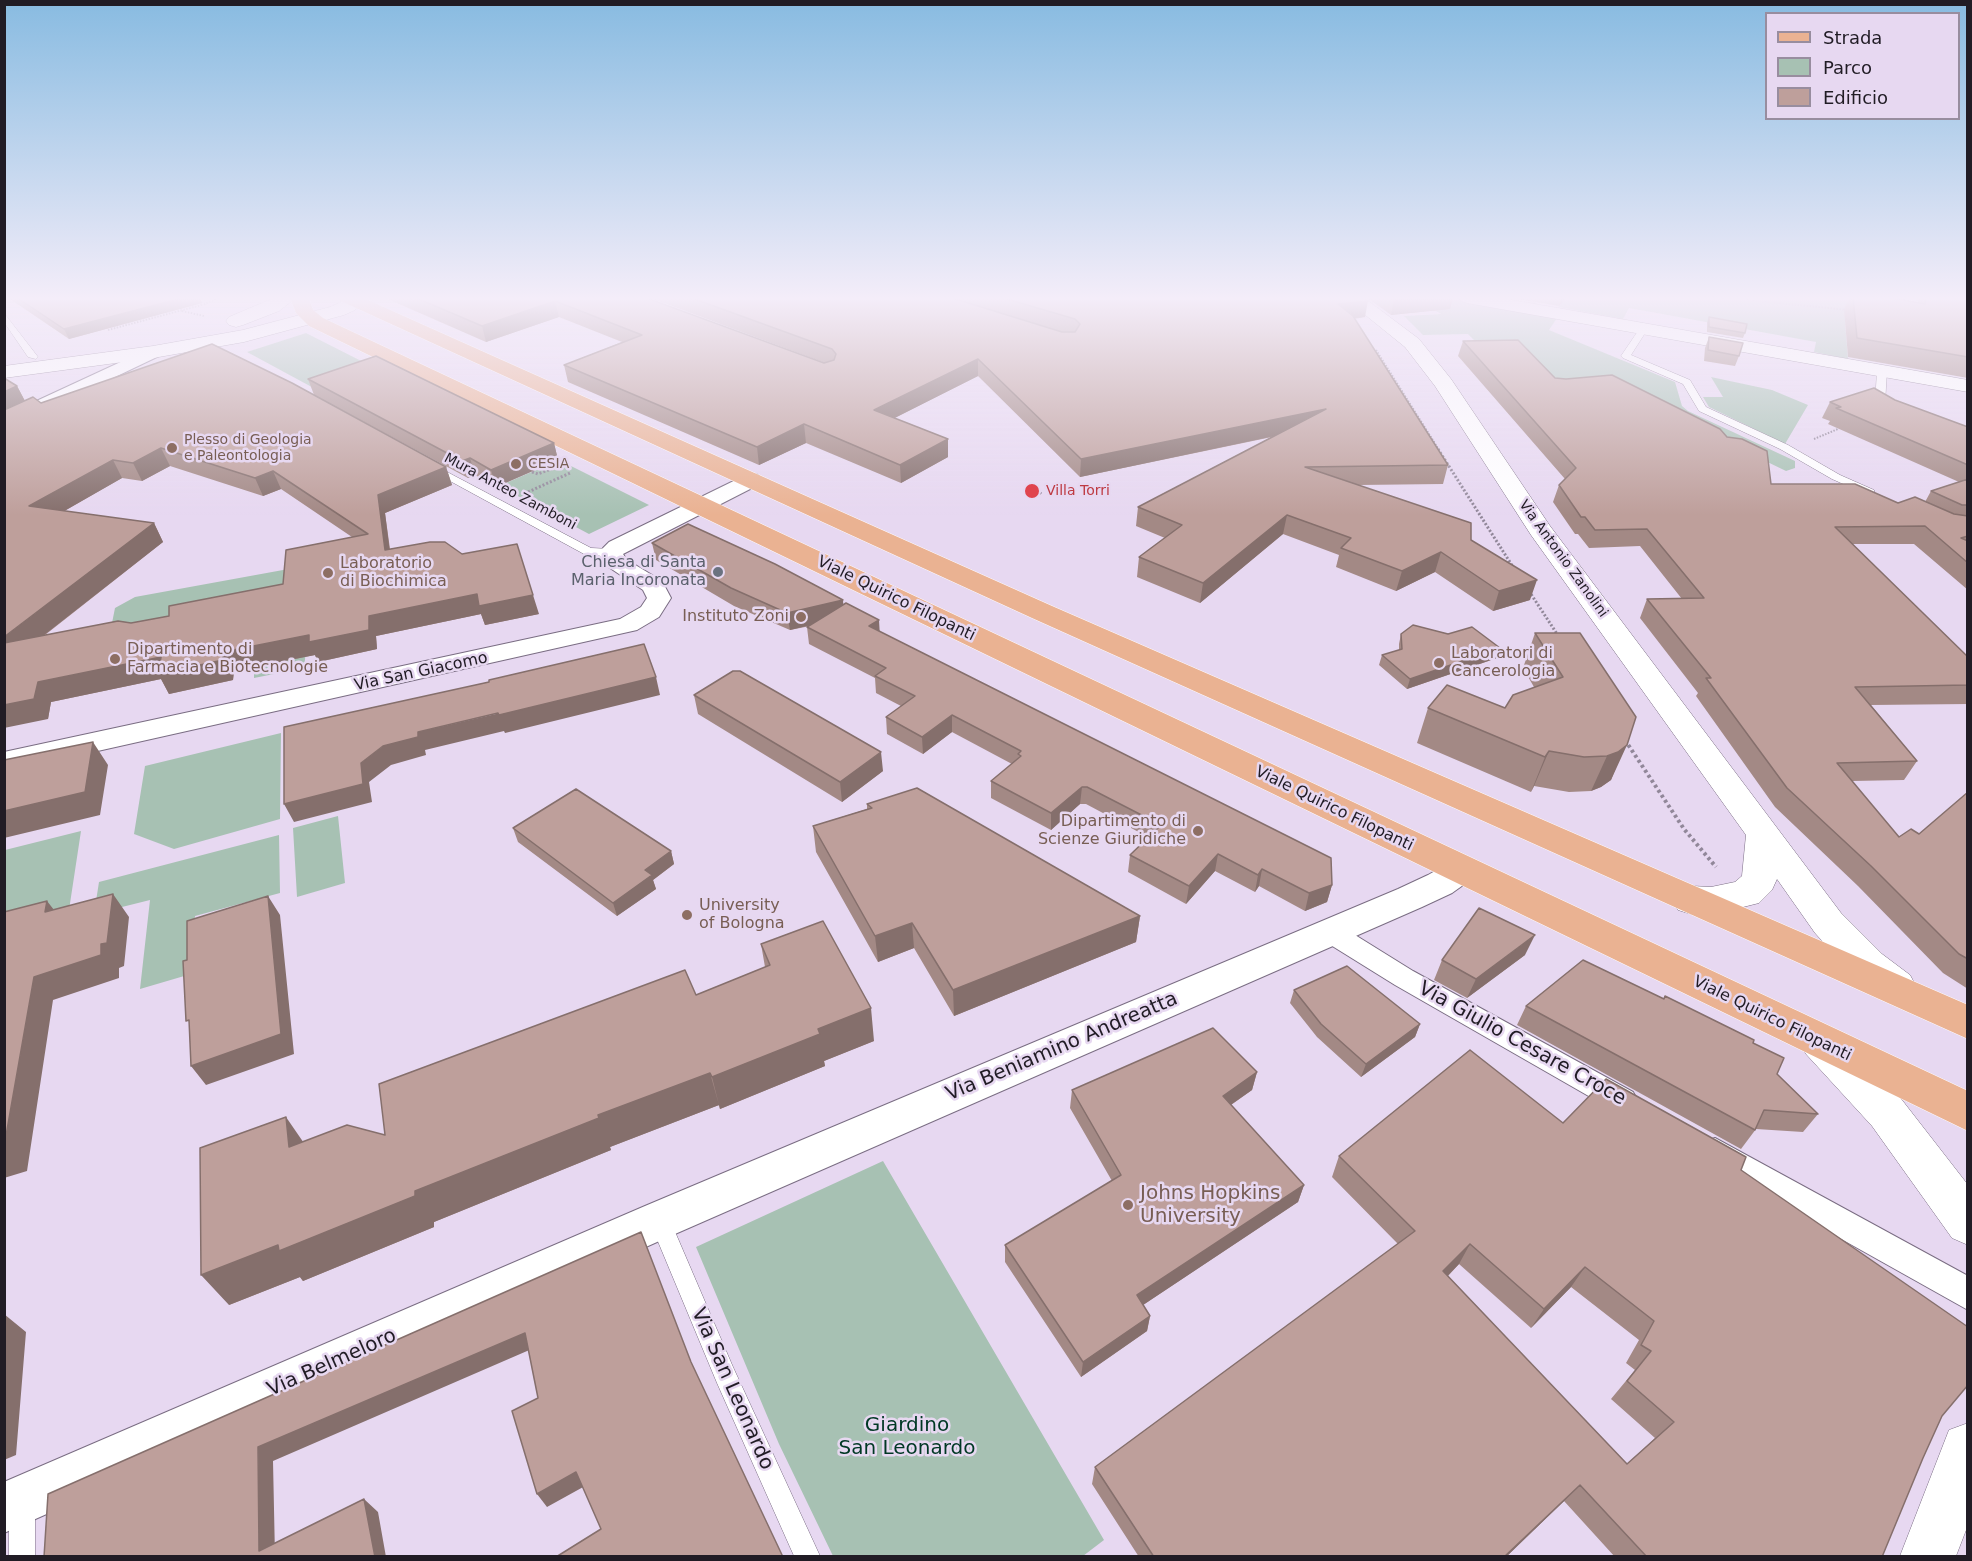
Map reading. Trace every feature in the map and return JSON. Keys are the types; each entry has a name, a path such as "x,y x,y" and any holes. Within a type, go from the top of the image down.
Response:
{"main road":[{"name":"Viale Quirico Filopanti","path":"429,370 700,505 1968,1112"},
{"path":"508,370 1968,1023"}],"street":[{"path":"4,424 116,370"},
{"name":"Via Antonio Zanolini","path":"1433,370 1539,530 1828,923 1845,944 1868,965 1911,998"},
{"path":"1875,370 1968,386"},
{"path":"611,553 617,547 750,480"},
{"name":"Via San Giacomo","path":"4,762 628,625 650,612 659,598 653,586 618,565 612,560 611,553"},
{"path":"1691,900 1711,901 1746,893 1759,881 1764,833"},
{"name":"Via Beniamino Andreatta","path":"660,1220 1440,884 1462,870"},
{"name":"Via Giulio Cesare Croce","path":"1330,932 1404,978 1643,1112"},
{"path":"1819,1041 1887,1113 1968,1223"},
{"path":"1695,1141 1968,1294"},
{"name":"Via Belmeloro","path":"13,1504 660,1220"},
{"path":"1928,1557 1968,1449"}],"lane":[{"path":"1658,370 1687,382 1702,409 1784,447 1836,477 1877,495"},
{"path":"1882,371 1880,404 1891,412"},
{"name":"Mura Anteo Zamboni","path":"417,459 588,550 611,553"},
{"name":"Via San Leonardo","path":"660,1220 725,1375 807,1557"},
{"path":"13,1504 22,1557"}],"path":[{"path":"1388,370 1515,570"},
{"path":"501,504 570,473 557,466 538,474"},
{"path":"532,472 551,482"},
{"path":"1035,487 1041,494"},
{"path":"1528,590 1561,640"},
{"path":"1619,730 1684,829 1717,869"}],"green space":[{"path":"280,370 381,371 321,392"},
{"path":"1527,370 1646,370 1675,382 1682,406 1688,411 1795,461 1795,468 1786,471 1654,407 1548,383"},
{"path":"1711,377 1772,390 1808,405 1785,444 1709,407 1703,397 1723,397"},
{"path":"559,460 649,505 589,534 499,486"},
{"path":"294,568 312,597 304,668 254,678 254,667 111,628 115,608 135,597"},
{"path":"281,733 280,819 174,849 134,834 145,766"},
{"path":"338,816 345,883 297,897 293,828"},
{"path":"81,831 69,910 5,927 5,850"},
{"path":"279,835 280,893 195,916 191,974 140,989 150,900 94,914 99,882"},
{"name":"Giardino San Leonardo","path":"883,1161 1104,1540 1083,1556 833,1556 779,1444 696,1247"}],"building":[{"path":"137,370 265,370 446,467 378,495 385,550 430,542 445,542 462,554 517,544 533,595 479,606 477,594 369,616 369,630 309,642 309,635 223,652 223,660 158,674 161,657 38,682 34,699 4,705 4,643 118,621 131,623 169,616 169,606 283,584 286,550 368,534 273,471 255,478 161,448 133,463 113,460 29,506 154,523 4,637 4,410 33,397 41,403"},
{"path":"335,370 404,370 554,443 491,470 470,458 462,461 308,379"},
{"path":"575,370 956,370 874,410 948,439 900,465 804,424 757,447"},
{"path":"989,370 1387,370 1448,465 1305,467 1471,523 1471,540 1537,580 1499,591 1441,552 1402,571 1341,548 1351,538 1287,515 1203,583 1139,557 1182,525 1138,507 1326,409 1081,459"},
{"path":"1489,370 1547,370 1555,378 1566,379 1612,375 1720,429 1727,437 1742,439 1767,451 1771,484 1855,484 1898,503 1915,497 1954,514 1968,516 1968,536 1961,538 1968,541 1968,563 1925,526 1835,527 1968,657 1968,685 1855,687 1917,761 1837,763 1899,837 1911,829 1919,834 1968,792 1968,959 1959,954 1871,866 1787,788 1706,678 1711,678 1647,599 1704,598 1647,529 1595,530 1585,517 1581,517 1559,485 1576,468"},
{"path":"4,378 17,386 4,392"},
{"path":"1874,388 1895,400 1968,427 1968,465 1836,408 1841,407 1830,402"},
{"path":"1968,479 1968,505 1962,505 1931,491"},
{"path":"688,524 775,564 843,600 787,613 731,588 652,543"},
{"path":"846,603 879,620 869,626 1331,858 1332,885 1309,893 1262,869 1258,875 1218,854 1189,886 1130,855 1161,825 1087,787 1082,787 1051,813 991,781 1021,756 1018,754 1021,751 952,715 922,737 886,717 915,696 875,676 886,668 807,627"},
{"path":"1413,625 1448,634 1472,627 1500,648 1410,679 1382,655 1402,649 1401,634"},
{"path":"1535,633 1580,633 1636,717 1627,745 1618,752 1607,756 1584,757 1549,751 1545,757 1428,708 1447,685 1505,708 1513,695 1563,677"},
{"path":"644,644 656,677 418,732 418,737 383,746 361,763 363,784 284,804 284,727 489,682 489,680"},
{"path":"733,671 740,671 881,752 840,782 694,695"},
{"path":"93,742 85,792 4,811 4,760"},
{"path":"917,788 1140,916 953,990 912,923 875,936 813,826 872,808 867,804"},
{"path":"576,789 671,851 645,870 652,875 613,903 513,828"},
{"path":"113,894 107,943 101,944 101,955 34,977 4,1147 4,912 47,901 45,912"},
{"path":"268,896 281,1034 191,1066 183,961 187,960 187,921"},
{"path":"1479,908 1535,935 1476,979 1442,960"},
{"path":"823,921 871,1008 818,1029 820,1034 712,1077 710,1073 598,1115 599,1118 415,1191 415,1196 279,1251 278,1245 201,1275 200,1148 286,1117 289,1147 347,1125 385,1135 379,1084 685,970 696,995 770,965 761,944"},
{"path":"1583,960 1664,999 1665,996 1754,1040 1753,1043 1784,1058 1777,1074 1818,1114 1764,1110 1755,1130 1526,1006"},
{"path":"1347,966 1420,1024 1366,1064 1321,1024 1294,990"},
{"path":"1213,1028 1257,1072 1223,1096 1304,1185 1137,1295 1150,1316 1083,1362 1005,1245 1121,1175 1072,1090"},
{"path":"1470,1050 1563,1123 1606,1079 1746,1157 1741,1170 1968,1327 1968,1385 1942,1416 1882,1557 1647,1557 1580,1485 1504,1557 1154,1557 1095,1467 1415,1231 1339,1156","holes":["1470,1244 1544,1309 1585,1267 1654,1321 1641,1345 1651,1351 1627,1381 1674,1422 1627,1464 1443,1271"]},
{"path":"641,1232 691,1362 783,1557 556,1557 601,1529 576,1472 537,1494 512,1411 538,1398 525,1333 258,1447 259,1551 364,1499 375,1557 44,1557 48,1494"}],"place":[{"name":"Plesso di Geologia e Paleontologia","path":"172,448"},
{"name":"CESIA","path":"516,464"},
{"name":"Villa Torri","path":"1032,491"},
{"name":"Chiesa di Santa Maria Incoronata","path":"718,572"},
{"name":"Laboratorio di Biochimica","path":"328,573"},
{"name":"Instituto Zoni","path":"801,617"},
{"name":"Dipartimento di Farmacia e Biotecnologie","path":"115,659"},
{"name":"Laboratori di Cancerologia","path":"1439,663"},
{"name":"Dipartimento di Scienze Giuridiche","path":"1198,831"},
{"name":"University of Bologna","path":"687,915"},
{"name":"Johns Hopkins University","path":"1128,1205"}]}
